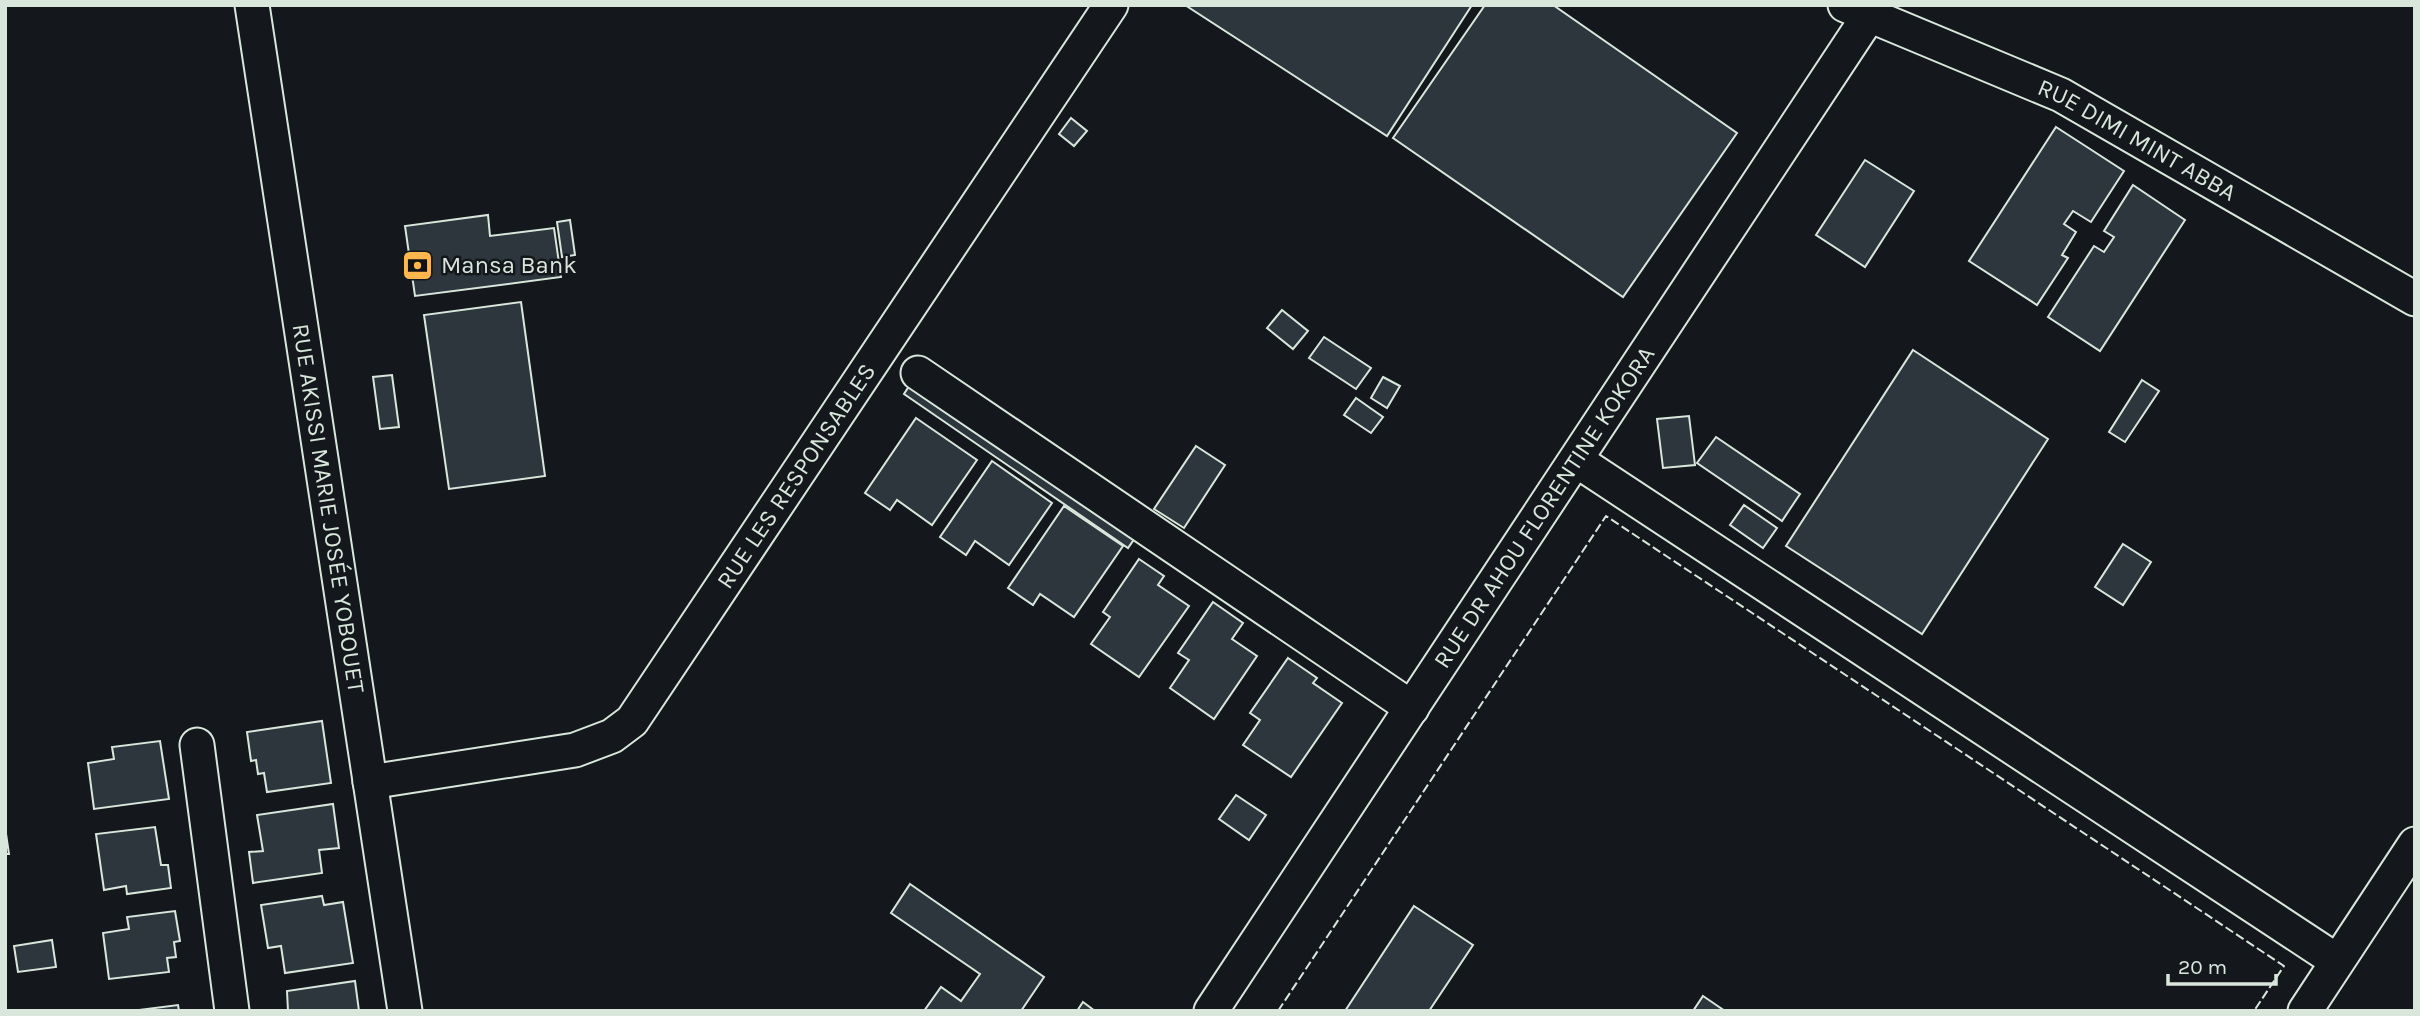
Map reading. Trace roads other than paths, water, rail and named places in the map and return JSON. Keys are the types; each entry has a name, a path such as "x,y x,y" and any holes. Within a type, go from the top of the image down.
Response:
{"street":[{"name":"RUE AKISSI MARIE JOSÉE YOBOUET","path":"252,5 405,1011"},
{"name":"RUE LES RESPONSABLES","path":"370,782 575,750 612,736 632,721 1111,5"},
{"name":"RUE DIMI MINT ABBA","path":"1864,9 2062,95 2415,299"},
{"name":"RUE DR AHOU FLORENTINE KOKORA","path":"1211,1011 1576,460 1864,9"},
{"path":"918,373 1412,708"},
{"path":"1576,460 2337,961"},
{"path":"197,745 232,1011"},
{"path":"2305,1011 2415,844"}],"place":[{"name":"Mansa Bank","path":"418,265"}]}
